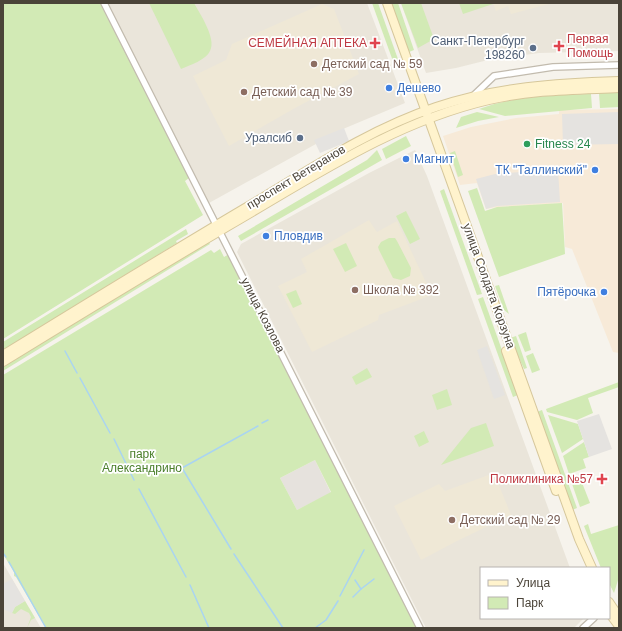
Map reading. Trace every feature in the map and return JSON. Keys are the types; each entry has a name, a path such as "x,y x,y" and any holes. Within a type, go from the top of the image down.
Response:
{"street":[{"name":"улица Козлова","path":"104,3 420,628"},
{"name":"улица Солдата Корзуна","path":"381,3 424,115 579,539 592,567"},
{"name":"улица Солдата Корзуна","path":"387,3 424,115 574,541 586,567"},
{"path":"472,96 494,76 553,67 619,65"},
{"name":"проспект Ветеранов","path":"3,355 218,228 424,115 472,96 533,86 619,81"},
{"name":"проспект Ветеранов","path":"424,115 512,96 559,90 619,88"},
{"name":"проспект Ветеранов","path":"3,362 218,228"},
{"path":"610,607 619,617"},
{"path":"610,607 619,626"},
{"path":"583,628 593,619"}],"shaded area":[{"path":"107,3 367,3 405,103 343,129 209,203"},
{"path":"401,3 619,3 619,51 539,53 488,60 456,68 426,73"},
{"path":"493,3 549,4 511,14 508,6 496,11"},
{"path":"322,4 334,9 359,74 295,108 229,146 193,76 226,60 232,44"},
{"path":"619,109 619,353 613,352 572,249 565,247 563,203 486,209 477,183 460,185 443,136 471,127 516,118 559,114 559,110"},
{"path":"619,112 619,144 563,145 562,114"},
{"path":"344,128 349,141 320,153 314,140"},
{"path":"415,150 427,176 570,567 480,567 480,619 583,619 574,628 426,628 237,252 241,244 369,173"},
{"path":"558,169 560,202 497,206 486,209 476,179 495,174"},
{"name":"Школа № 392","path":"369,220 377,232 397,221 432,295 379,315 378,320 312,352 278,286 307,272 301,259"},
{"path":"487,346 505,395 494,399 477,350"},
{"path":"599,414 612,449 589,457 577,421"},
{"path":"315,460 331,493 297,510 280,478"},
{"name":"Детский сад № 29","path":"494,473 511,515 421,560 394,506 439,484 445,491"},
{"path":"3,563 25,601 41,628 3,628"},
{"path":"12,579 25,601 15,607 12,613 3,609 5,605 3,604 3,584"}],"green space":[{"path":"3,3 100,3 189,178 185,181 203,215 3,339"},
{"path":"149,3 194,3 210,33 212,46 208,54 197,62 181,69"},
{"path":"372,3 378,3 399,62 394,64"},
{"path":"391,3 398,3 414,50 409,52"},
{"path":"401,3 421,3 434,39 418,48"},
{"path":"459,3 492,3 493,4 463,14"},
{"path":"599,93 619,93 619,107 600,108"},
{"path":"591,94 592,108 505,116 479,109 506,101 520,99"},
{"path":"477,112 499,117 478,121 456,128 461,117"},
{"path":"406,136 411,146 386,159 382,149"},
{"path":"377,150 382,160 241,241 238,236 367,160"},
{"path":"455,151 463,175 458,177 450,153"},
{"path":"477,188 485,211 497,207 562,203 565,254 499,277 468,191"},
{"path":"444,189 482,294 477,295 440,191"},
{"path":"406,211 420,239 410,244 396,216"},
{"path":"186,229 188,234 176,241 177,243 3,350 3,342"},
{"path":"389,238 395,238 411,268 410,276 401,280 393,278 378,247 381,242"},
{"path":"208,241 210,244 3,371 3,366"},
{"path":"346,243 357,266 345,272 333,249"},
{"name":"парк Александрино","path":"220,249 224,257 229,254 417,628 46,628 14,576 14,572 3,554 3,375 211,250 214,253","holes":["315,460 331,492 297,510 280,478"]},
{"path":"499,285 509,314 504,310 495,286"},
{"path":"296,290 302,304 293,308 286,294"},
{"path":"483,297 518,395 513,397 478,299"},
{"path":"526,332 531,350 525,352 518,335"},
{"path":"516,336 527,368 524,369 510,338"},
{"path":"533,353 540,370 532,373 526,356"},
{"path":"367,368 372,377 356,385 352,377"},
{"path":"619,382 619,387 588,398 593,413 577,420 547,412 546,409"},
{"path":"447,389 452,405 437,410 432,395"},
{"path":"542,410 577,508 572,510 537,412"},
{"path":"548,415 578,424 583,439 562,453"},
{"path":"486,423 494,446 441,465 471,428"},
{"path":"424,431 429,442 419,447 414,436"},
{"path":"584,442 589,457 583,459 586,468 569,474 563,456"},
{"path":"579,475 590,503 580,507 570,478"},
{"path":"588,524 591,534 619,525 619,577 614,593 610,585 610,567 601,567 584,526"},
{"path":"25,601 35,618 31,620 27,628 31,617 29,613 21,609 15,614 12,613 15,607"}],"waterway":[{"path":"65,351 77,373"},
{"path":"80,378 110,433"},
{"path":"262,423 268,420"},
{"path":"231,549 182,468 258,426"},
{"path":"114,439 134,480"},
{"path":"139,489 186,577"},
{"path":"340,596 364,550"},
{"path":"3,553 6,557"},
{"path":"234,554 283,628"},
{"path":"9,562 46,628"},
{"path":"355,580 361,589 374,579"},
{"path":"190,585 209,628"},
{"path":"353,597 361,589"},
{"path":"315,628 326,620 338,601"}],"place":[{"name":"СЕМЕЙНАЯ АПТЕКА","path":"375,43"},
{"name":"Первая Помощь","path":"559,46"},
{"name":"Санкт-Петербург 198260","path":"533,48"},
{"name":"Детский сад № 59","path":"314,64"},
{"name":"Дешево","path":"389,88"},
{"name":"Детский сад № 39","path":"244,92"},
{"name":"Уралсиб","path":"300,138"},
{"name":"Fitness 24","path":"527,144"},
{"name":"Магнит","path":"406,159"},
{"name":"ТК \"Таллинский\"","path":"595,170"},
{"name":"Пловдив","path":"266,236"},
{"name":"Школа № 392","path":"355,290"},
{"name":"Пятёрочка","path":"604,292"},
{"name":"Поликлиника №57","path":"602,479"},
{"name":"Детский сад № 29","path":"452,520"}]}
